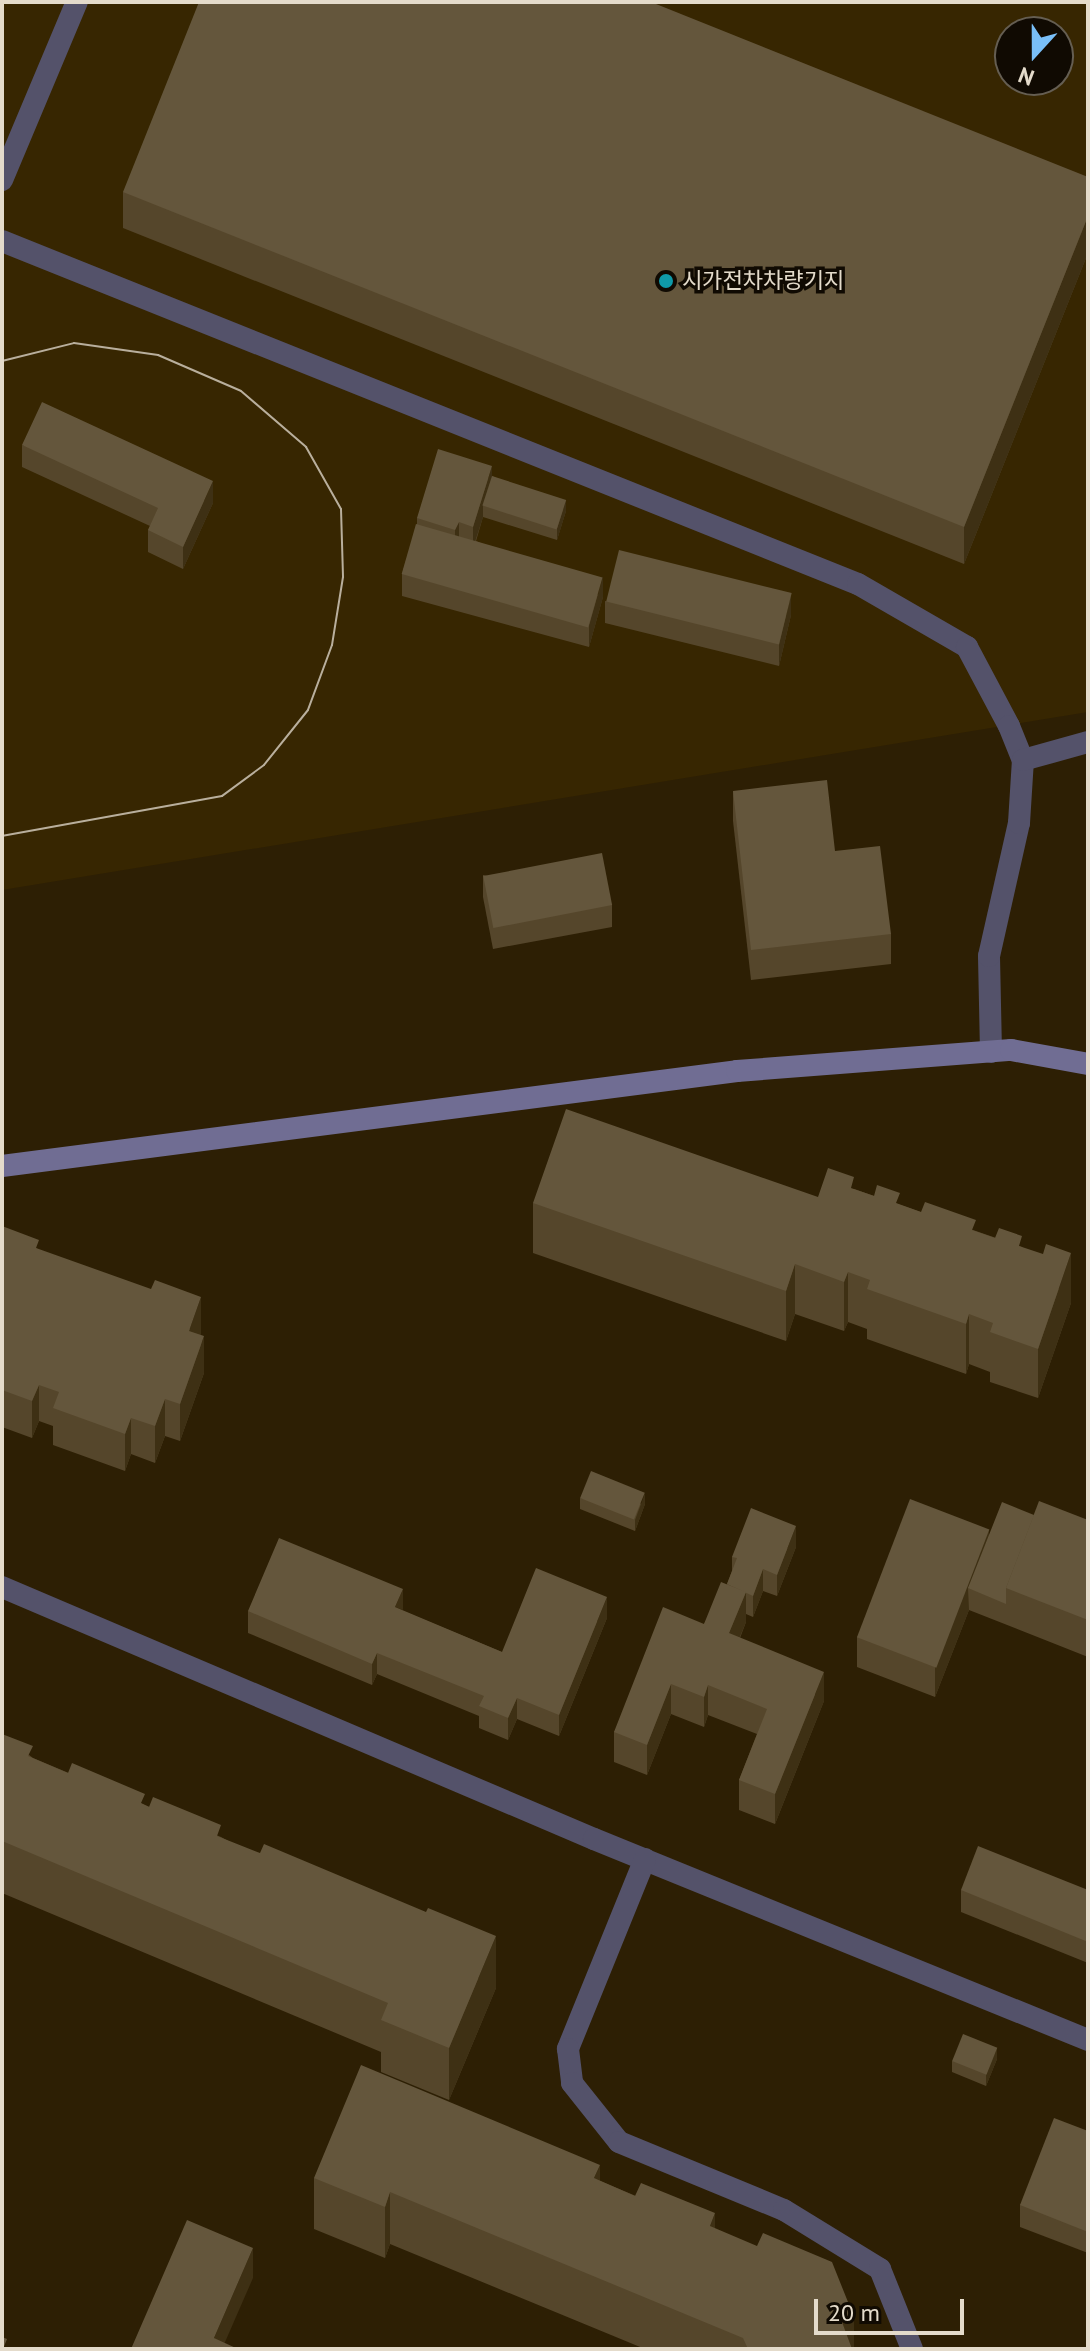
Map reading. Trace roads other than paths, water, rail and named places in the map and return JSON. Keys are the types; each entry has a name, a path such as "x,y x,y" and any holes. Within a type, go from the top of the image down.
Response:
{"main road":[{"path":"2,1166 737,1071 1011,1050 1088,1064"}],"street":[{"path":"2,180 77,2"},
{"path":"2,241 858,584 967,647 1009,726 1023,760 1019,823 989,956 991,1052"},
{"path":"1023,760 1088,742"},
{"path":"2,1587 645,1859 1088,2040"},
{"path":"645,1859 568,2049 572,2083 619,2142 784,2210 880,2269 912,2349"}],"tram line":[{"path":"2,361 74,343 158,355 241,391 306,447 341,509 343,577 332,645 308,710 264,765 222,796 2,836"}],"place":[{"name":"시가전차차량기지","path":"666,281"}]}
